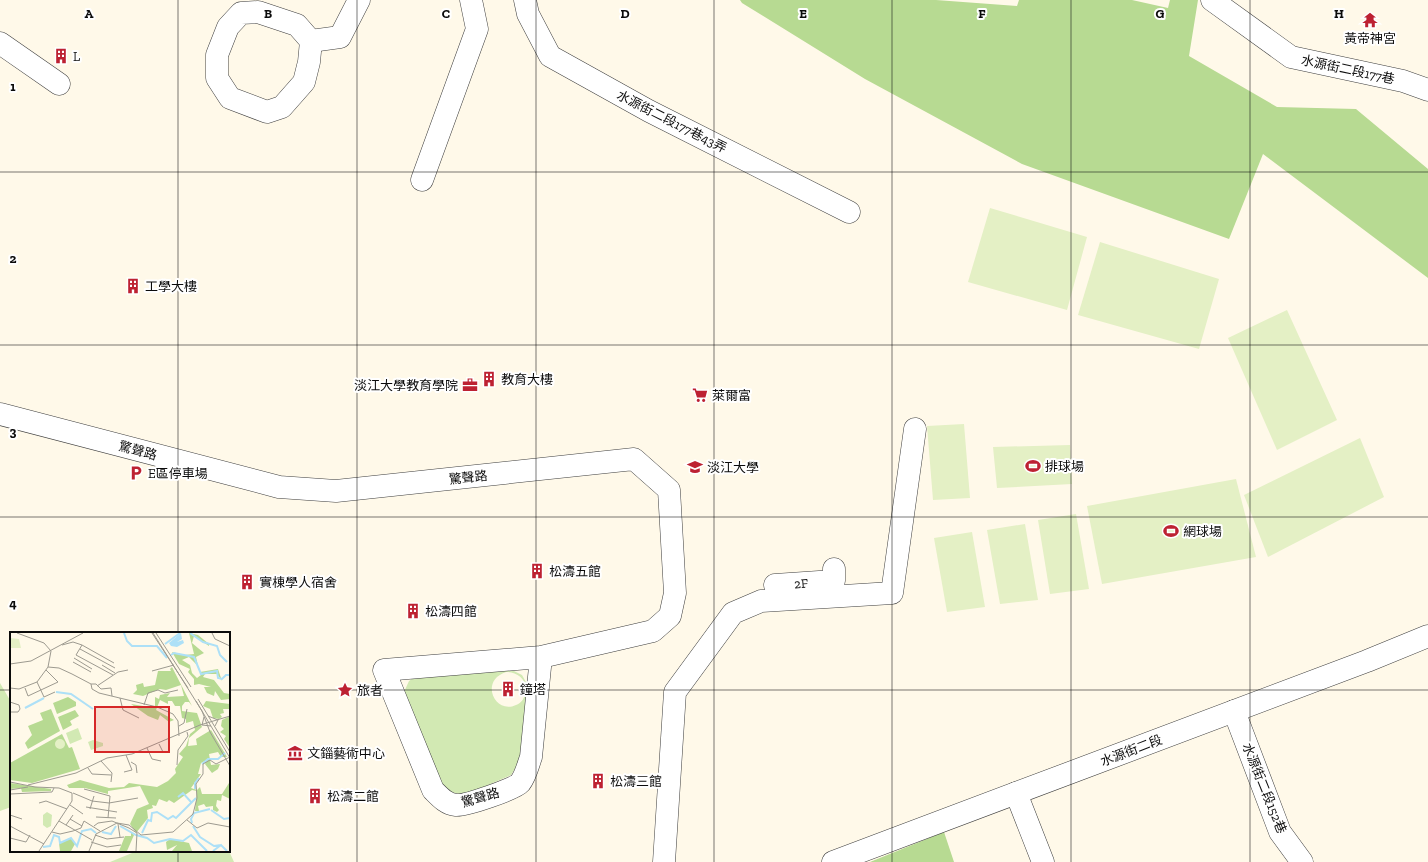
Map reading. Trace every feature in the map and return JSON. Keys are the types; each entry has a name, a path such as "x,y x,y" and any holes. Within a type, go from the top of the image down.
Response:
{"street":[{"path":"311,41 340,37 359,0"},
{"path":"422,180 477,29 471,0"},
{"name":"水源街二段177巷43弄","path":"525,0 528,14 550,56 649,110 849,212"},
{"name":"水源街二段177巷","path":"1212,0 1291,57 1403,81 1428,90"},
{"path":"258,12 297,25 311,41 309,62 304,82 282,107 267,112 230,98 217,78 217,55 228,27 241,13 258,12"},
{"path":"0,43 59,84"},
{"name":"驚聲路","path":"0,414 279,487 336,491 634,459 669,490 675,593 670,616 653,631 541,657 384,670 433,790 443,800 457,805 485,799 519,784 531,757 541,657"},
{"path":"733,613 761,601 892,593 915,429"},
{"name":"2F","path":"756,587 834,581 834,569"},
{"path":"664,862 675,692 733,613 756,587 774,574"},
{"name":"水源街二段","path":"832,862 1367,661 1428,636"},
{"name":"水源街二段152巷","path":"1234,711 1280,832 1302,862"},
{"path":"1016,793 1043,862"}],"green space":[{"path":"740,0 936,0 1017,6 1019,0 1132,0 1168,8 1170,0 1198,0 1189,56 1277,107 1356,109 1428,169 1428,278 1263,154 1229,239 1022,164 865,79 742,3"},
{"path":"990,208 1087,237 1067,310 968,282"},
{"path":"1100,242 1219,279 1199,349 1078,315"},
{"path":"1287,310 1337,420 1277,450 1228,338"},
{"path":"964,424 970,498 933,500 927,426"},
{"path":"1360,438 1384,497 1268,557 1244,495"},
{"name":"排球場","path":"1070,445 1072,484 997,488 993,447"},
{"name":"網球場","path":"1236,479 1256,557 1102,584 1087,506"},
{"path":"1076,514 1089,589 1050,594 1038,520"},
{"path":"1025,524 1038,600 1000,604 987,530"},
{"path":"972,532 985,607 947,612 934,538"},
{"path":"512,670 522,675 527,684 528,696 521,759 511,775 472,792 461,794 450,792 439,785 404,692 409,681 419,674","holes":["506,672 518,675 524,681 526,689 524,698 521,702 508,707 496,701 493,696 492,689 493,682 498,676"]},
{"path":"0,683 10,700 10,807 0,811"},
{"path":"944,832 954,862 870,862"},
{"path":"135,852 229,852 234,862 110,862"}],"place":[{"name":"黃帝神宮","path":"1370,20"},
{"name":"L","path":"61,56"},
{"name":"工學大樓","path":"133,286"},
{"name":"教育大樓","path":"489,379"},
{"name":"淡江大學教育學院","path":"470,385"},
{"name":"萊爾富","path":"700,395"},
{"name":"排球場","path":"1033,466"},
{"name":"淡江大學","path":"695,467"},
{"name":"E區停車場","path":"136,473"},
{"name":"網球場","path":"1171,531"},
{"name":"松濤五館","path":"537,571"},
{"name":"實棟學人宿舍","path":"247,582"},
{"name":"松濤四館","path":"413,611"},
{"name":"鐘塔","path":"508,689"},
{"name":"旅者","path":"345,690"},
{"name":"文錙藝術中心","path":"295,753"},
{"name":"松濤三館","path":"598,781"},
{"name":"松濤二館","path":"315,796"}]}
